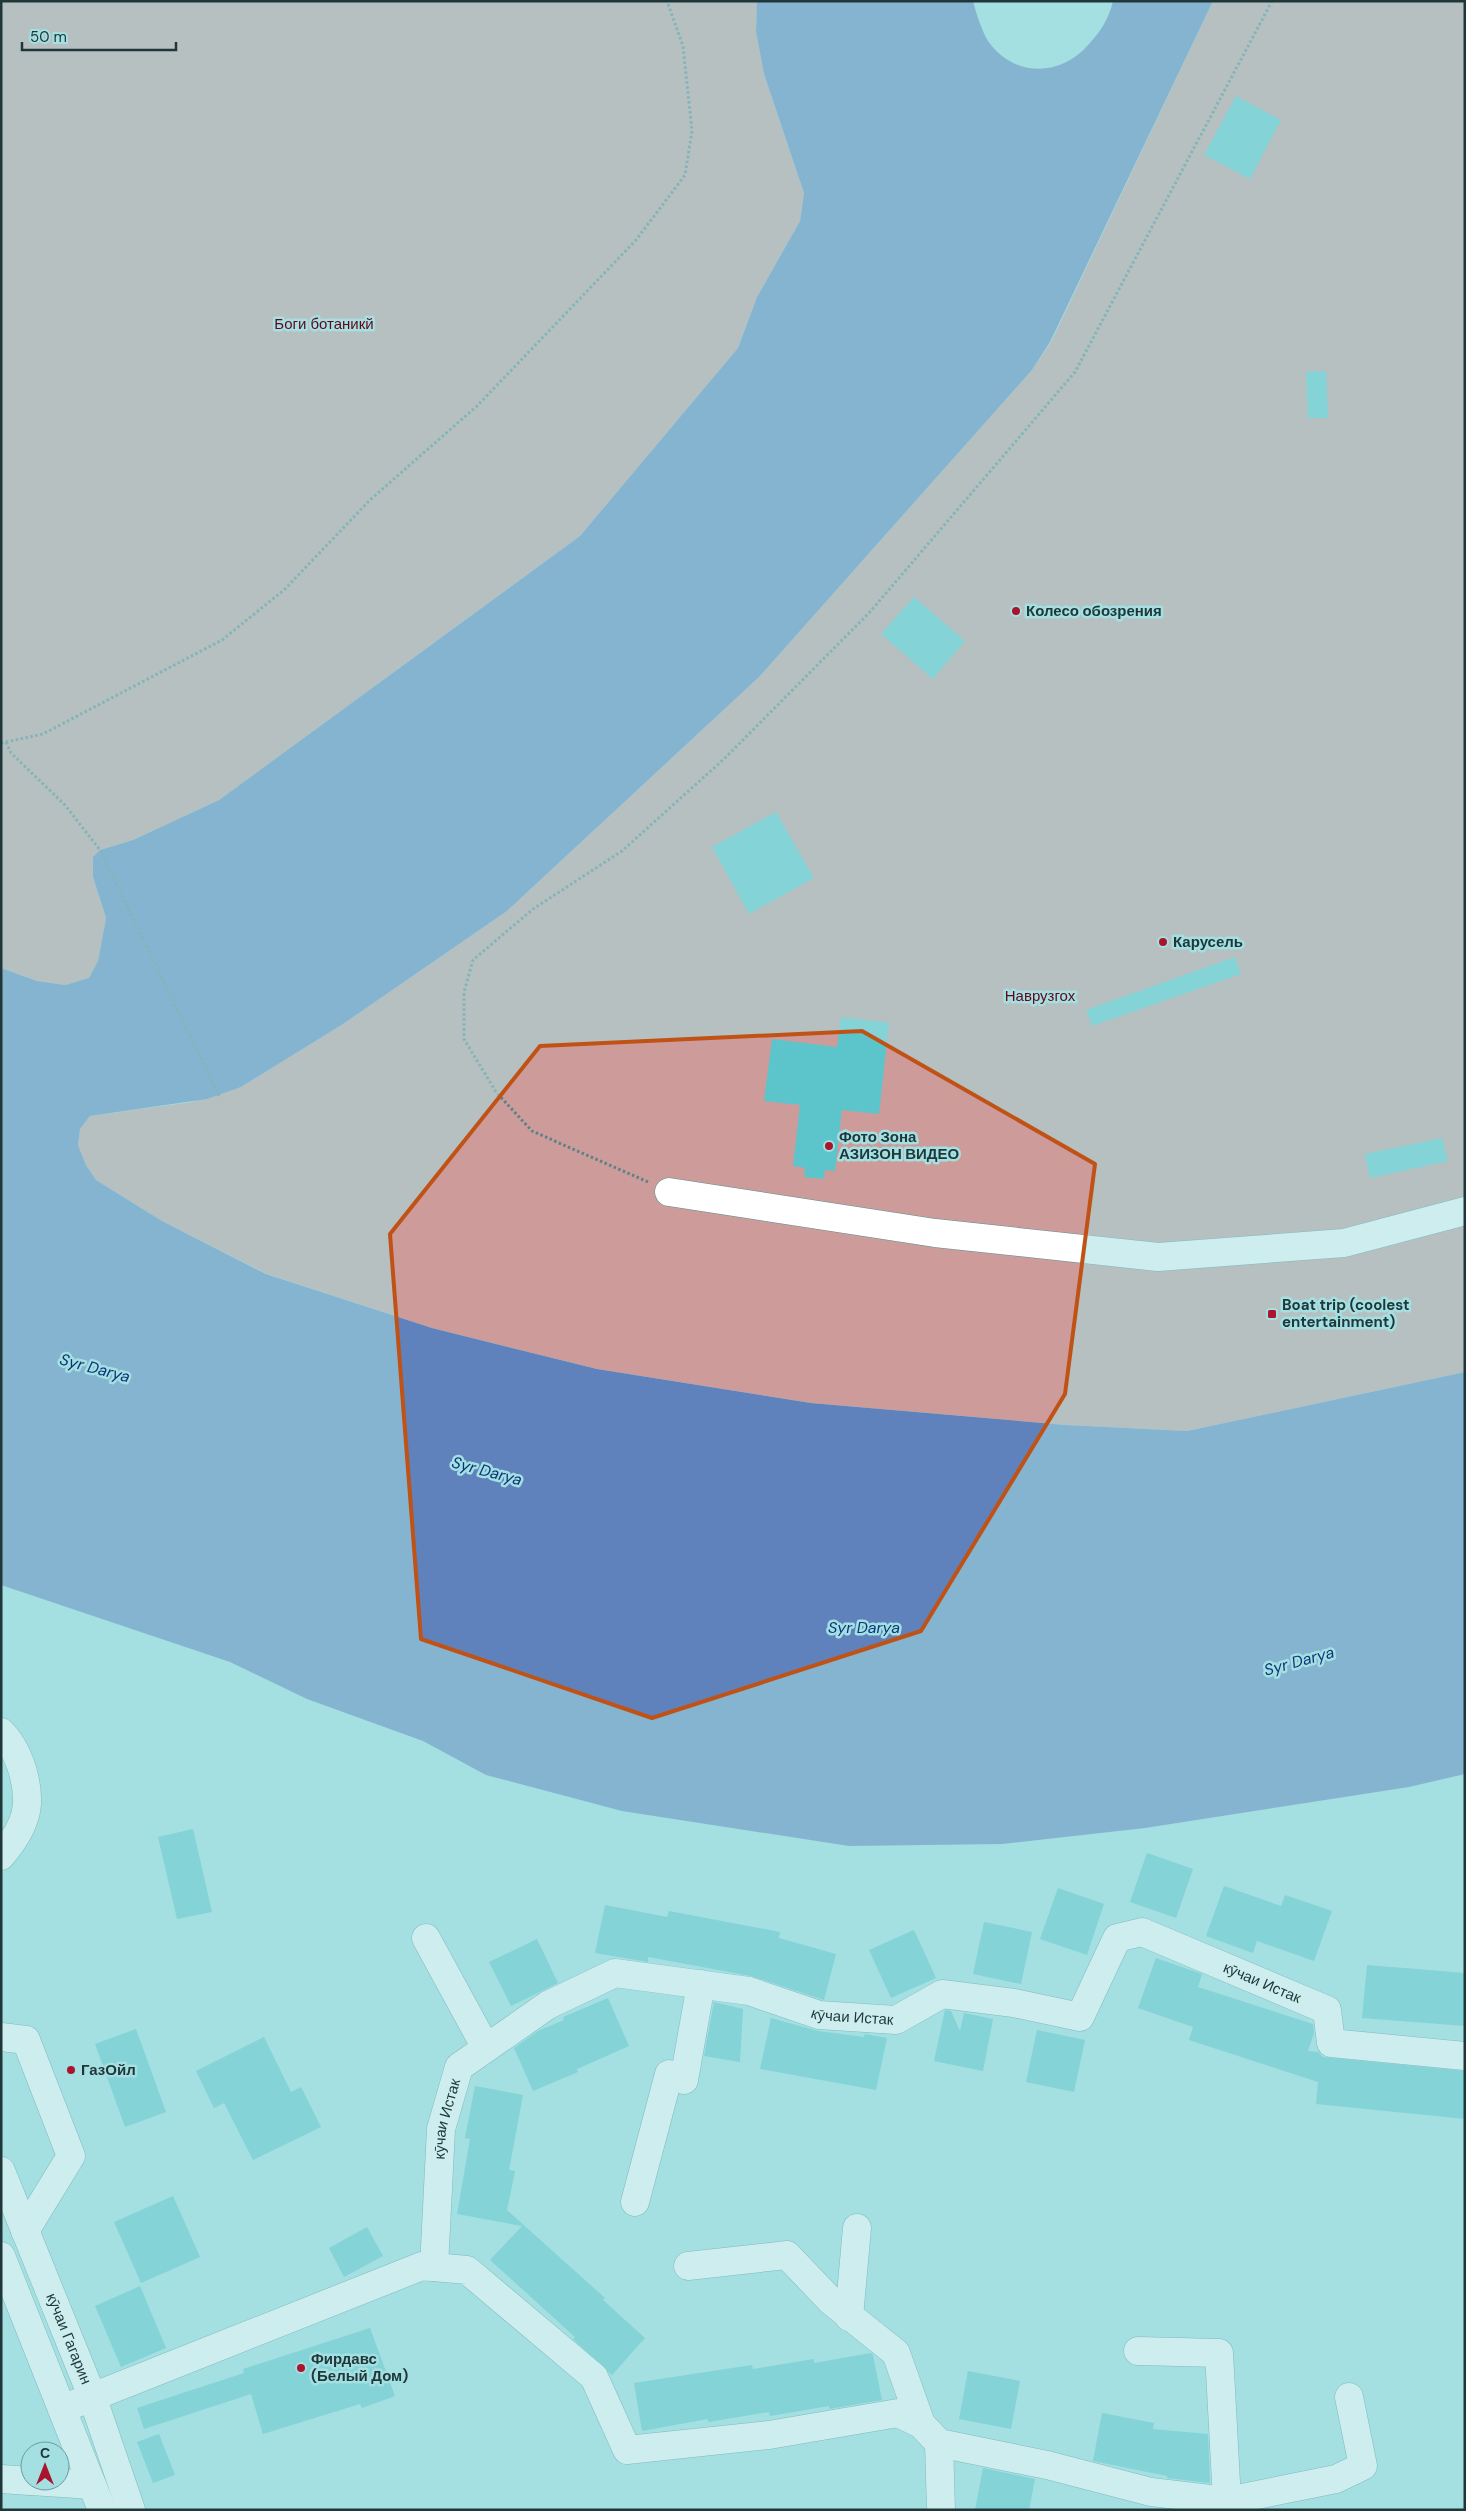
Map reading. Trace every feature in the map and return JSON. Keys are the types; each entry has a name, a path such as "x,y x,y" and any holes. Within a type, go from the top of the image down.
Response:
{"main road":[{"path":"669,1192 935,1233 1158,1257 1344,1244 1465,1211"},
{"path":"1,1732 11,1741 23,1772 27,1805 15,1838 1,1856"},
{"path":"1,1758 11,1781 10,1796 1,1821"},
{"name":"кӯчаи Истак","path":"434,2267 441,2129 459,2067 548,2005 615,1973 748,1992 819,2015 896,2020 942,1994 1014,2003 1080,2017 1117,1938 1142,1932 1327,2010 1331,2043 1465,2056"},
{"path":"426,1938 486,2048"},
{"path":"635,2202 669,2074 684,2080 701,1984"},
{"path":"1,2037 26,2040 71,2156 26,2231"},
{"name":"кӯчаи Гагарин","path":"1,2171 92,2396 130,2510"},
{"path":"849,2317 857,2228"},
{"path":"688,2266 787,2255 849,2317 896,2353 930,2434 941,2510"},
{"path":"1,2256 102,2510"},
{"path":"62,2409 422,2266 467,2270 594,2377 627,2450 770,2435 898,2413 930,2434 1151,2492 1228,2501 1336,2479 1363,2466 1349,2397"},
{"path":"1138,2351 1219,2353 1228,2501"},
{"path":"1,2479 20,2480"},
{"path":"70,2484 92,2485"}],"path":[{"path":"220,1096 100,850 65,805 3,742 43,734 230,633 284,590 370,500 477,406 636,240 685,175 692,131 683,46 667,1"},
{"path":"669,1192 532,1131 496,1092 464,1039 464,992 473,960 533,909 622,851 724,759 869,613 1075,372 1272,1"}],"highlighted area":[{"path":"862,1031 1095,1164 1065,1394 921,1631 652,1718 421,1639 390,1234 540,1046"}],"green space":[{"name":"Боги ботаникй","path":"1,1 757,1 756,32 764,74 804,193 800,221 757,297 738,348 580,536 219,800 133,840 100,850 93,877 106,918 98,961 89,978 65,985 37,981 1,968"},
{"name":"Наврузгох","path":"1213,1 1465,1 1465,1372 1187,1431 1066,1425 811,1403 597,1369 432,1328 267,1274 162,1221 96,1180 86,1165 78,1145 80,1129 90,1116 192,1102 241,1087 343,1024 507,911 759,677 1032,370 1051,342"}],"water":[{"name":"Syr Darya","path":"757,1 973,1 979,22 988,41 999,53 1011,62 1024,67 1038,69 1065,63 1078,55 1101,29 1107,19 1113,1 1213,1 1050,342 1032,370 759,677 507,911 343,1024 241,1087 207,1099 90,1116 80,1129 78,1145 86,1165 96,1180 162,1221 266,1274 432,1328 597,1369 811,1403 1066,1425 1187,1431 1465,1372 1465,1774 1409,1787 1145,1828 1002,1844 849,1846 622,1811 486,1775 423,1741 307,1699 230,1662 1,1585 1,968 37,981 65,985 89,978 98,961 106,918 93,877 93,857 100,850 133,840 219,800 580,536 738,348 757,297 800,221 804,193 764,74 756,32"}],"building":[{"path":"1236,96 1281,120 1250,179 1204,155"},
{"path":"1326,371 1328,418 1308,418 1306,372"},
{"path":"914,597 965,641 933,679 881,634"},
{"path":"776,812 814,878 749,914 712,847"},
{"path":"1235,957 1241,974 1092,1026 1086,1010"},
{"path":"841,1017 889,1023 879,1114 842,1110 835,1171 825,1170 824,1179 804,1177 805,1168 793,1166 800,1105 764,1101 772,1039 837,1047"},
{"path":"1442,1138 1448,1161 1370,1178 1365,1154"},
{"path":"193,1829 212,1912 177,1919 158,1837"},
{"path":"1147,1853 1193,1869 1176,1918 1130,1902"},
{"path":"1224,1886 1281,1906 1285,1895 1332,1911 1314,1961 1257,1941 1253,1953 1206,1936"},
{"path":"1058,1888 1104,1904 1087,1955 1040,1939"},
{"path":"605,1905 667,1917 669,1911 780,1932 779,1938 836,1954 824,2000 751,1976 648,1957 648,1962 595,1953"},
{"path":"984,1922 1032,1932 1021,1984 973,1974"},
{"path":"914,1930 936,1978 891,1998 869,1950"},
{"path":"537,1939 558,1983 511,2006 489,1962"},
{"path":"1156,1958 1202,1974 1198,1987 1313,2024 1314,2033 1308,2051 1318,2052 1323,2057 1465,2071 1465,2119 1316,2104 1318,2082 1189,2040 1193,2027 1138,2008"},
{"path":"1367,1965 1465,1973 1465,2026 1362,2018"},
{"path":"608,1998 629,2046 577,2069 578,2072 533,2091 514,2048 538,2031 564,2020 563,2017"},
{"path":"714,2002 743,2009 740,2062 704,2056"},
{"path":"945,2010 951,2011 960,2031 964,2013 993,2019 983,2071 934,2061"},
{"path":"771,2018 818,2031 864,2037 865,2034 887,2038 876,2090 760,2069"},
{"path":"136,2029 166,2112 125,2127 95,2044"},
{"path":"1037,2030 1085,2040 1074,2092 1026,2082"},
{"path":"264,2037 291,2092 301,2087 321,2127 253,2160 224,2103 214,2108 196,2071"},
{"path":"475,2086 523,2095 509,2170 515,2171 507,2210 605,2298 603,2300 645,2338 612,2375 573,2339 575,2337 490,2260 522,2226 457,2214 470,2139 465,2138"},
{"path":"173,2196 200,2257 141,2283 114,2222"},
{"path":"367,2227 383,2256 344,2277 329,2248"},
{"path":"140,2286 166,2348 121,2367 95,2306"},
{"path":"370,2328 395,2396 362,2408 360,2404 263,2434 251,2394 144,2429 137,2408 244,2373 243,2369"},
{"path":"871,2353 882,2400 829,2409 829,2406 770,2416 769,2412 708,2422 708,2419 642,2431 634,2383 752,2365 753,2369 814,2359 814,2363"},
{"path":"968,2371 1020,2381 1011,2429 959,2419"},
{"path":"1102,2413 1154,2423 1153,2429 1208,2434 1210,2483 1167,2478 1167,2476 1093,2461"},
{"path":"159,2434 175,2475 153,2483 137,2442"},
{"path":"983,2468 1035,2479 1029,2510 975,2510"}],"place":[{"name":"Колесо обозрения","path":"1016,611"},
{"name":"Карусель","path":"1163,942"},
{"name":"Фото Зона АЗИЗОН ВИДЕО","path":"829,1146"},
{"name":"Boat trip (coolest entertainment)","path":"1272,1314"},
{"name":"ГазОйл","path":"71,2070"},
{"name":"Фирдавс (Белый Дом)","path":"301,2368"}]}
